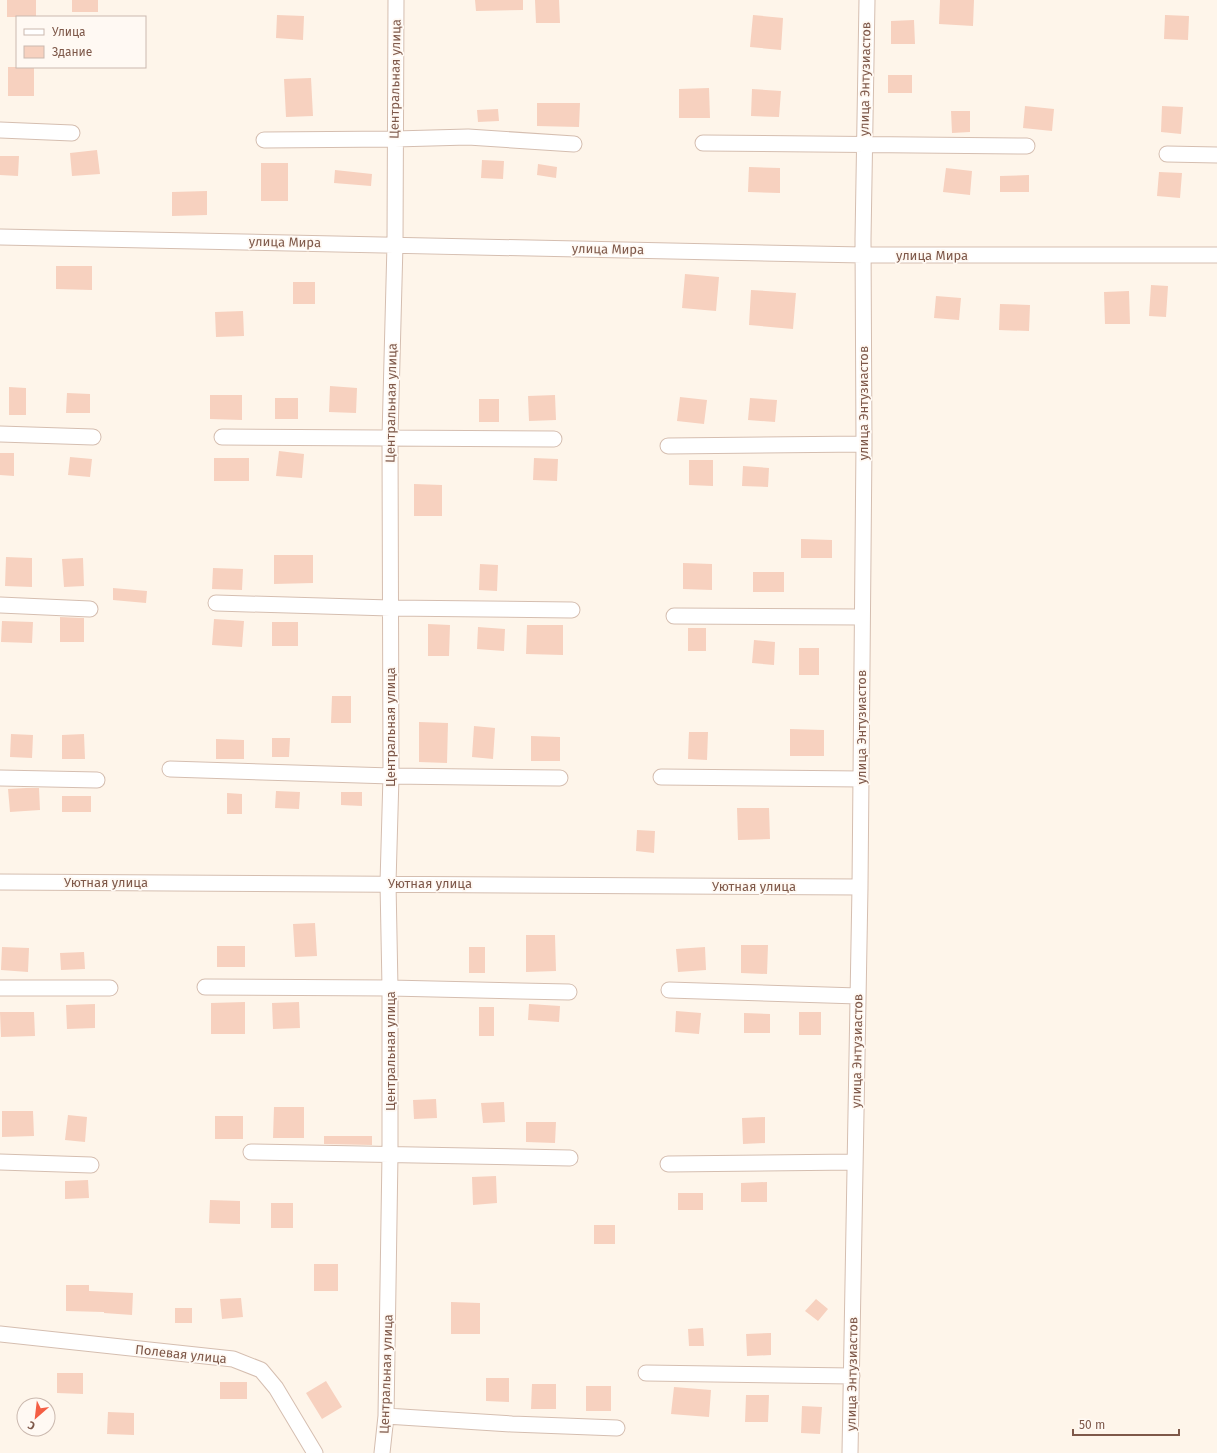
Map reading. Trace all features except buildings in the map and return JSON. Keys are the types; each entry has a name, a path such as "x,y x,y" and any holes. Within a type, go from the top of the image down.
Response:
{"street":[{"name":"Центральная улица","path":"382,1453 386,1416 390,1154 390,988 388,883 391,776 390,437 395,244 396,0"},
{"name":"улица Энтузиастов","path":"850,1453 860,887 864,444 863,255 867,0"},
{"path":"0,130 72,132"},
{"path":"264,140 468,137 574,144"},
{"path":"704,143 1027,146"},
{"path":"1167,154 1217,154"},
{"name":"улица Мира","path":"0,237 395,244 863,255 1217,255"},
{"path":"0,434 93,437"},
{"path":"222,437 554,439"},
{"path":"668,446 864,444"},
{"path":"216,603 390,608 572,610"},
{"path":"0,605 90,609"},
{"path":"674,616 862,617"},
{"path":"170,769 391,776 560,778"},
{"path":"661,776 861,779"},
{"path":"0,778 97,780"},
{"name":"Уютная улица","path":"0,882 388,883 860,887"},
{"path":"205,987 390,988 569,992"},
{"path":"0,988 110,988"},
{"path":"669,990 858,996"},
{"path":"251,1152 570,1158"},
{"path":"0,1162 91,1165"},
{"path":"668,1164 855,1162"},
{"name":"Полевая улица","path":"0,1334 233,1359 261,1370 276,1388 315,1453"},
{"path":"646,1373 852,1376"},
{"path":"386,1416 512,1424 617,1428"}]}
